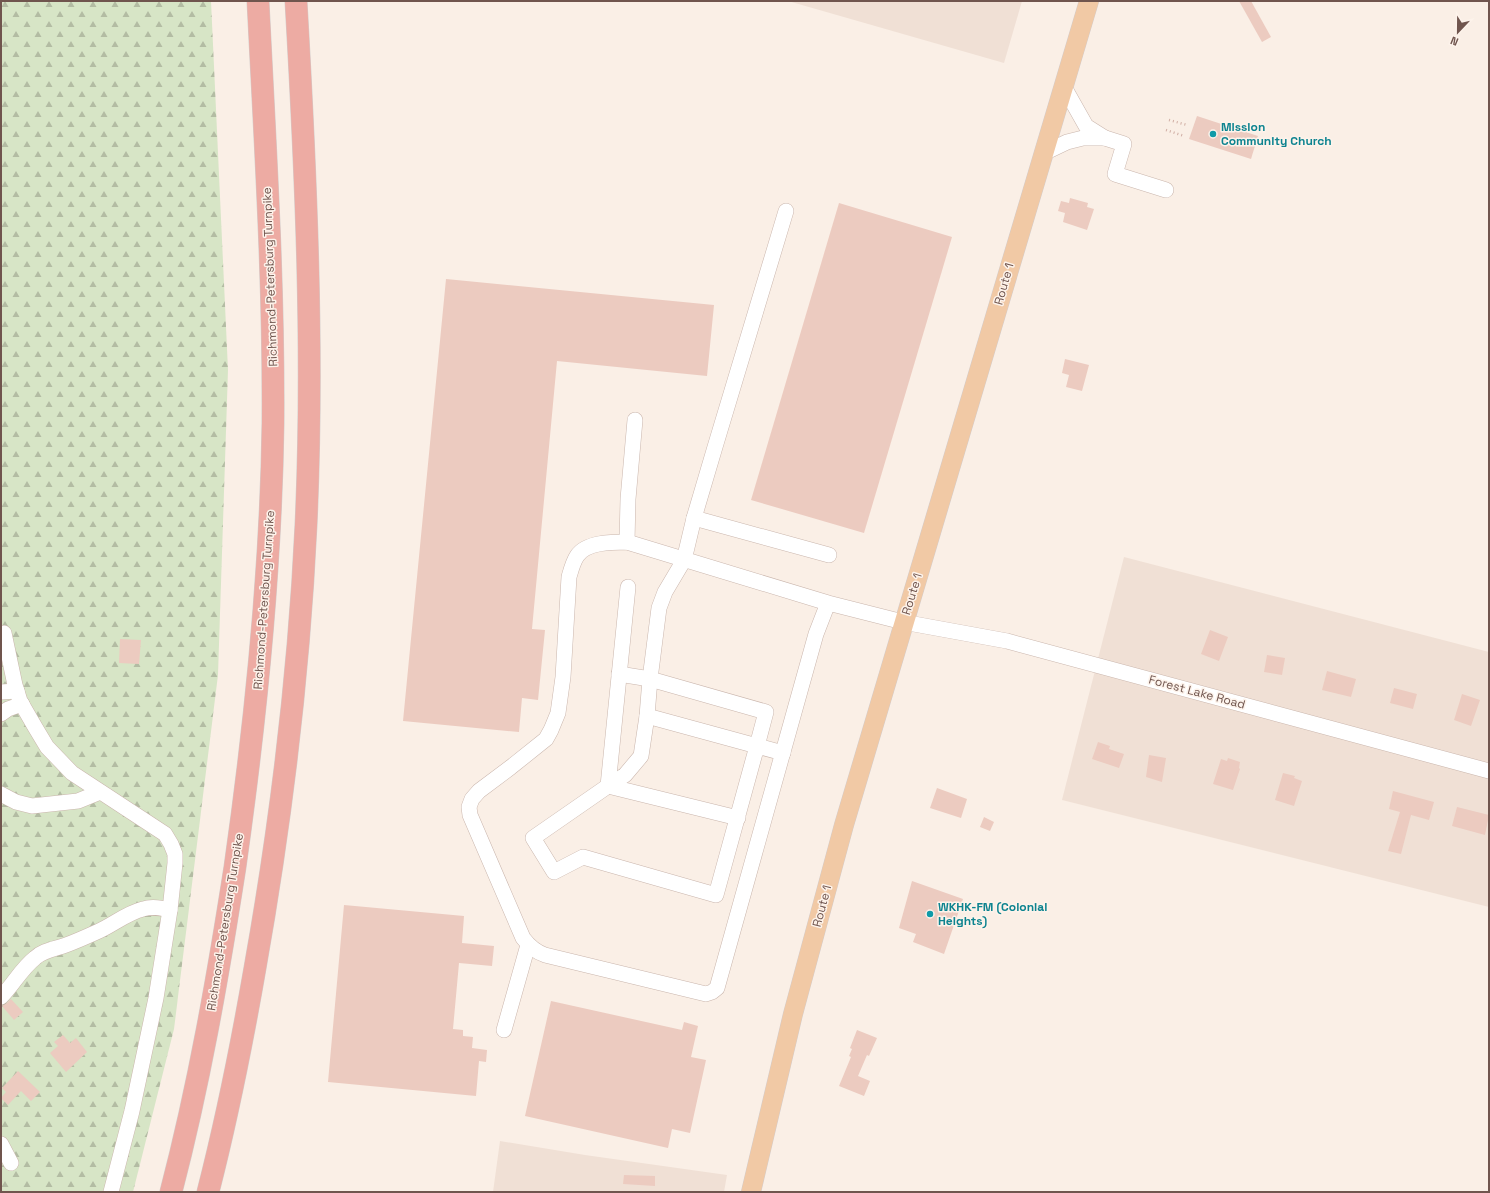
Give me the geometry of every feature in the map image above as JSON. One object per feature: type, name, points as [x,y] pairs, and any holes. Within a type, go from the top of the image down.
[{"type":"highway","name":"Richmond-Petersburg Turnpike","points":[[171,1192],[199,1072],[224,940],[250,762],[260,662],[269,538],[272,416],[271,267],[258,1]]},
{"type":"highway","points":[[208,1192],[240,1052],[269,888],[287,754],[299,640],[306,523],[308,393],[307,247],[296,1]]},
{"type":"main road","name":"Route 1","points":[[752,1192],[797,1000],[846,820],[903,622],[1089,1]]},
{"type":"street","points":[[1064,87],[1086,126],[1105,138],[1124,144],[1114,174],[1166,190]]},
{"type":"street","points":[[1044,153],[1068,142],[1083,138],[1105,138]]},
{"type":"street","points":[[619,674],[650,679],[766,712],[716,895],[583,857],[554,872],[533,838],[625,775],[641,756],[647,716],[650,679],[659,608],[665,592],[684,560],[694,518],[786,211]]},
{"type":"street","points":[[627,542],[628,499],[635,420]]},
{"type":"street","points":[[694,518],[829,555]]},
{"type":"street","name":"Forest Lake Road","points":[[528,945],[523,938],[470,815],[470,807],[472,799],[479,791],[546,739],[551,730],[558,713],[563,677],[569,577],[572,566],[578,555],[597,544],[627,542],[828,603],[903,622],[1007,641],[1489,771]]},
{"type":"street","points":[[608,786],[628,587]]},
{"type":"street","points":[[504,1030],[528,945],[539,953],[545,955],[706,994],[717,988],[816,634],[828,603]]},
{"type":"street","points":[[4,633],[20,698],[35,728],[47,746],[62,764],[72,773],[164,834],[171,844],[175,854],[176,864],[170,910],[156,998],[132,1111],[110,1192]]},
{"type":"street","points":[[1,692],[20,698]]},
{"type":"street","points":[[1,714],[20,698]]},
{"type":"street","points":[[647,716],[783,753]]},
{"type":"street","points":[[608,786],[738,818]]},
{"type":"street","points":[[1,794],[16,802],[32,806],[78,801],[100,792]]},
{"type":"street","points":[[1,997],[11,987],[24,967],[36,956],[99,931],[130,913],[145,908],[170,910]]},
{"type":"street","points":[[1,1144],[11,1163],[1,1163]]},
{"type":"path","points":[[1169,120],[1187,125]]},
{"type":"path","points":[[1166,130],[1184,136]]},
{"type":"shaded area","points":[[788,1],[1022,1],[1004,63]]},
{"type":"shaded area","points":[[1124,557],[1489,652],[1489,907],[1062,800]]},
{"type":"shaded area","points":[[500,1141],[585,1155],[727,1175],[724,1192],[493,1192]]},
{"type":"green space","points":[[1,1],[211,1],[228,370],[218,675],[174,1029],[133,1192],[1,1192]]},
{"type":"building","points":[[1239,1],[1251,1],[1271,37],[1262,42]]},
{"type":"building","name":"Mission Community Church","points":[[1197,116],[1258,136],[1251,159],[1189,139]]},
{"type":"building","points":[[1070,198],[1088,203],[1087,207],[1094,209],[1087,230],[1063,222],[1065,213],[1058,211],[1061,201],[1069,203]]},
{"type":"building","points":[[839,203],[952,237],[864,533],[751,500]]},
{"type":"building","points":[[446,279],[714,305],[707,376],[557,361],[532,629],[545,630],[538,700],[522,698],[519,732],[403,721]]},
{"type":"building","points":[[1065,359],[1089,365],[1082,391],[1066,387],[1069,375],[1062,373]]},
{"type":"building","points":[[1210,630],[1228,637],[1219,661],[1201,654]]},
{"type":"building","points":[[120,639],[141,640],[139,664],[119,663]]},
{"type":"building","points":[[1267,655],[1285,658],[1282,675],[1264,672]]},
{"type":"building","points":[[1327,671],[1356,679],[1351,697],[1322,690]]},
{"type":"building","points":[[1394,688],[1417,694],[1413,709],[1390,703]]},
{"type":"building","points":[[1462,694],[1480,700],[1471,726],[1454,720]]},
{"type":"building","points":[[1098,742],[1110,746],[1109,749],[1124,754],[1119,768],[1092,759]]},
{"type":"building","points":[[1149,755],[1166,758],[1162,782],[1146,777]]},
{"type":"building","points":[[1228,758],[1240,762],[1240,769],[1233,790],[1213,784],[1221,759],[1227,761]]},
{"type":"building","points":[[1283,773],[1295,776],[1294,778],[1302,781],[1294,806],[1275,800]]},
{"type":"building","points":[[937,788],[967,799],[961,818],[930,808]]},
{"type":"building","points":[[1393,791],[1434,802],[1429,820],[1411,815],[1401,854],[1388,851],[1400,812],[1389,809]]},
{"type":"building","points":[[1457,807],[1489,815],[1485,835],[1452,826]]},
{"type":"building","points":[[984,817],[994,822],[990,831],[980,827]]},
{"type":"building","name":"WKHK-FM (Colonial Heights)","points":[[912,881],[963,899],[944,954],[913,942],[916,934],[899,928]]},
{"type":"building","points":[[344,905],[464,916],[462,943],[494,946],[492,966],[459,963],[453,1029],[463,1030],[463,1036],[473,1037],[472,1048],[487,1050],[486,1062],[479,1061],[476,1096],[328,1082]]},
{"type":"building","points":[[11,999],[23,1012],[14,1020],[2,1006]]},
{"type":"building","points":[[551,1001],[682,1030],[684,1022],[698,1026],[691,1057],[706,1060],[690,1133],[672,1129],[668,1148],[525,1116]]},
{"type":"building","points":[[857,1030],[877,1038],[869,1056],[867,1055],[858,1076],[870,1081],[864,1096],[839,1086],[851,1057],[849,1056],[852,1049],[850,1048]]},
{"type":"building","points":[[63,1035],[70,1043],[76,1038],[87,1052],[66,1072],[50,1053],[58,1046],[54,1042]]},
{"type":"building","points":[[18,1071],[40,1092],[31,1101],[21,1091],[8,1105],[1,1098],[6,1092],[2,1088]]},
{"type":"building","points":[[624,1175],[655,1176],[655,1186],[623,1184]]},
{"type":"place","name":"Mission Community Church","points":[[1213,134]]},
{"type":"place","name":"WKHK-FM (Colonial Heights)","points":[[930,914]]}]
